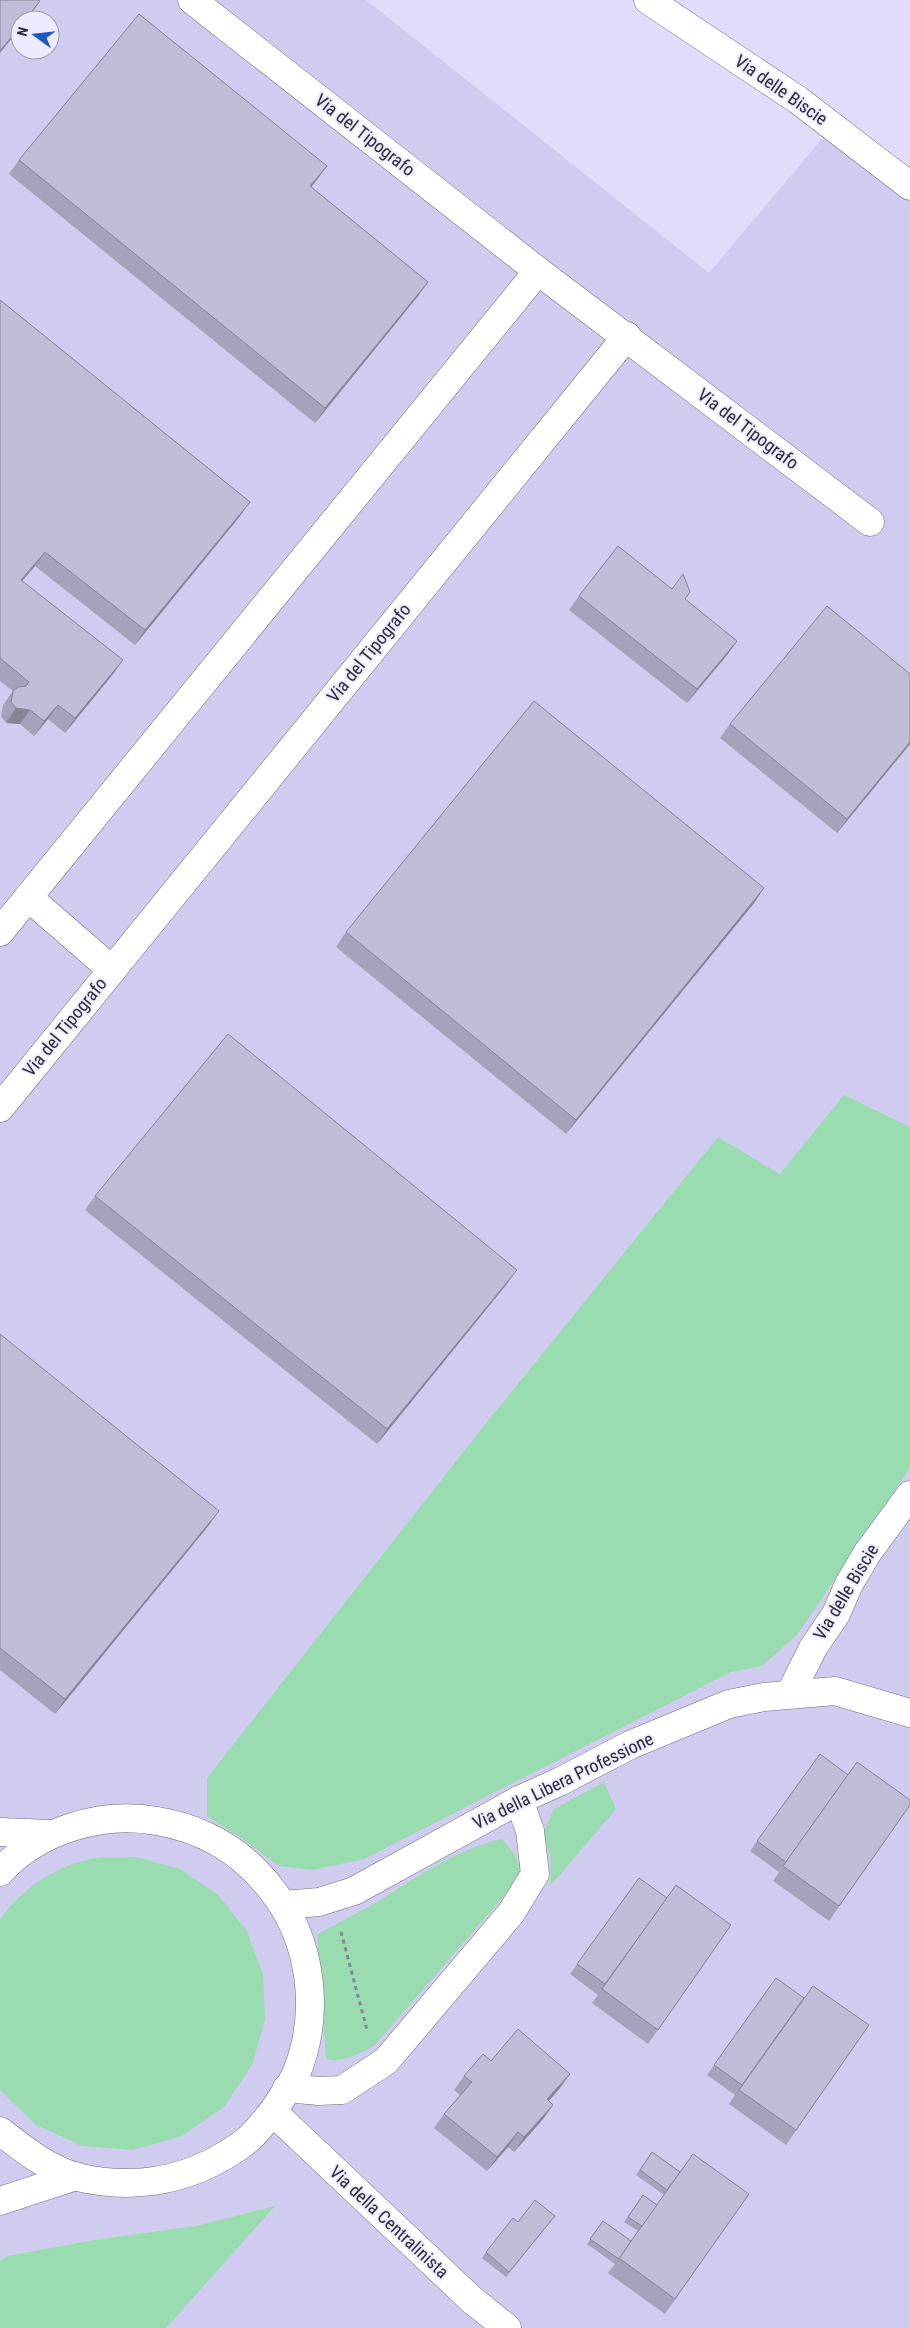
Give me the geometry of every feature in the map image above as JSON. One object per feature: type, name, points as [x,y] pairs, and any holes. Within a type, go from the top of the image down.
[{"type":"street","name":"Via del Tipografo","points":[[192,0],[538,271],[870,522]]},
{"type":"street","name":"Via delle Biscie","points":[[648,0],[798,100],[910,186]]},
{"type":"street","points":[[0,932],[538,271]]},
{"type":"street","name":"Via del Tipografo","points":[[0,1108],[626,336]]},
{"type":"street","name":"Via del Tipografo","points":[[28,897],[112,970]]},
{"type":"street","name":"Via delle Biscie","points":[[790,1694],[813,1648],[836,1614],[849,1584],[868,1552],[910,1496]]},
{"type":"street","name":"Via della Libera Professione","points":[[284,1905],[319,1902],[354,1891],[519,1800],[561,1781],[630,1745],[729,1704],[790,1694],[835,1691],[910,1713]]},
{"type":"street","points":[[287,2088],[319,2091],[342,2090],[386,2061],[511,1913],[535,1874],[530,1831],[519,1800]]},
{"type":"street","points":[[0,1872],[11,1860],[52,1834],[94,1820],[138,1817],[181,1825],[222,1843],[257,1870],[284,1905],[302,1945],[310,1988],[308,2032],[296,2074],[273,2112],[242,2144],[205,2167],[163,2181],[119,2184],[76,2176],[34,2158],[0,2131]]},
{"type":"street","points":[[0,1832],[52,1834]]},
{"type":"street","name":"Via della Centralinista","points":[[273,2112],[471,2299],[507,2328]]},
{"type":"street","points":[[0,2201],[76,2176]]},
{"type":"path","points":[[340,1931],[368,2035]]},
{"type":"shaded area","points":[[0,0],[366,0],[709,273],[837,121],[910,177],[910,2328],[0,2328]]},
{"type":"green space","points":[[844,1095],[910,1127],[910,1468],[797,1635],[762,1666],[731,1672],[364,1859],[313,1870],[279,1866],[207,1816],[207,1778],[483,1427],[718,1137],[780,1174]]},
{"type":"green space","points":[[604,1782],[616,1809],[550,1886],[551,1859],[543,1833],[554,1809]]},
{"type":"green space","points":[[502,1839],[516,1856],[522,1875],[375,2045],[345,2059],[326,2059],[317,1934],[372,1905],[435,1866],[468,1850]]},
{"type":"green space","points":[[136,1857],[180,1869],[218,1895],[247,1931],[263,1974],[265,2020],[252,2065],[224,2107],[182,2136],[133,2150],[82,2146],[36,2125],[0,2090],[0,1920],[17,1899],[51,1874],[95,1858]]},
{"type":"green space","points":[[275,2206],[166,2328],[0,2328],[0,2261],[7,2256],[101,2239],[196,2226]]},
{"type":"building","points":[[0,0],[40,1],[33,10],[10,10],[10,38],[0,51]]},
{"type":"building","points":[[139,14],[327,166],[310,186],[428,282],[325,408],[19,160]]},
{"type":"building","points":[[0,300],[250,502],[145,630],[45,552],[21,580],[123,660],[75,718],[58,705],[44,721],[30,710],[16,708],[11,702],[13,691],[18,687],[26,686],[29,682],[0,658]]},
{"type":"building","points":[[618,546],[672,589],[683,574],[690,592],[685,599],[737,641],[697,689],[579,596]]},
{"type":"building","points":[[827,606],[910,674],[910,742],[847,819],[730,724]]},
{"type":"building","points":[[534,701],[764,888],[576,1120],[346,932]]},
{"type":"building","points":[[228,1034],[517,1270],[387,1429],[95,1196]]},
{"type":"building","points":[[0,1334],[219,1511],[65,1699],[0,1648]]},
{"type":"building","points":[[820,1754],[848,1775],[786,1862],[757,1841]]},
{"type":"building","points":[[857,1762],[910,1800],[910,1805],[839,1906],[783,1866]]},
{"type":"building","points":[[639,1878],[667,1898],[605,1984],[577,1964]]},
{"type":"building","points":[[676,1885],[731,1925],[658,2030],[602,1989]]},
{"type":"building","points":[[776,1978],[804,1998],[742,2085],[714,2065]]},
{"type":"building","points":[[813,1986],[869,2025],[796,2130],[739,2090]]},
{"type":"building","points":[[518,2029],[570,2074],[547,2099],[553,2105],[524,2137],[518,2132],[497,2157],[444,2114],[472,2082],[464,2076],[483,2054],[491,2061]]},
{"type":"building","points":[[652,2152],[680,2172],[667,2190],[640,2170]]},
{"type":"building","points":[[693,2154],[749,2194],[675,2299],[619,2258]]},
{"type":"building","points":[[643,2195],[657,2205],[642,2226],[628,2217]]},
{"type":"building","points":[[535,2200],[555,2216],[509,2272],[486,2252],[513,2218],[518,2222]]},
{"type":"building","points":[[603,2221],[631,2241],[619,2259],[590,2239]]}]
